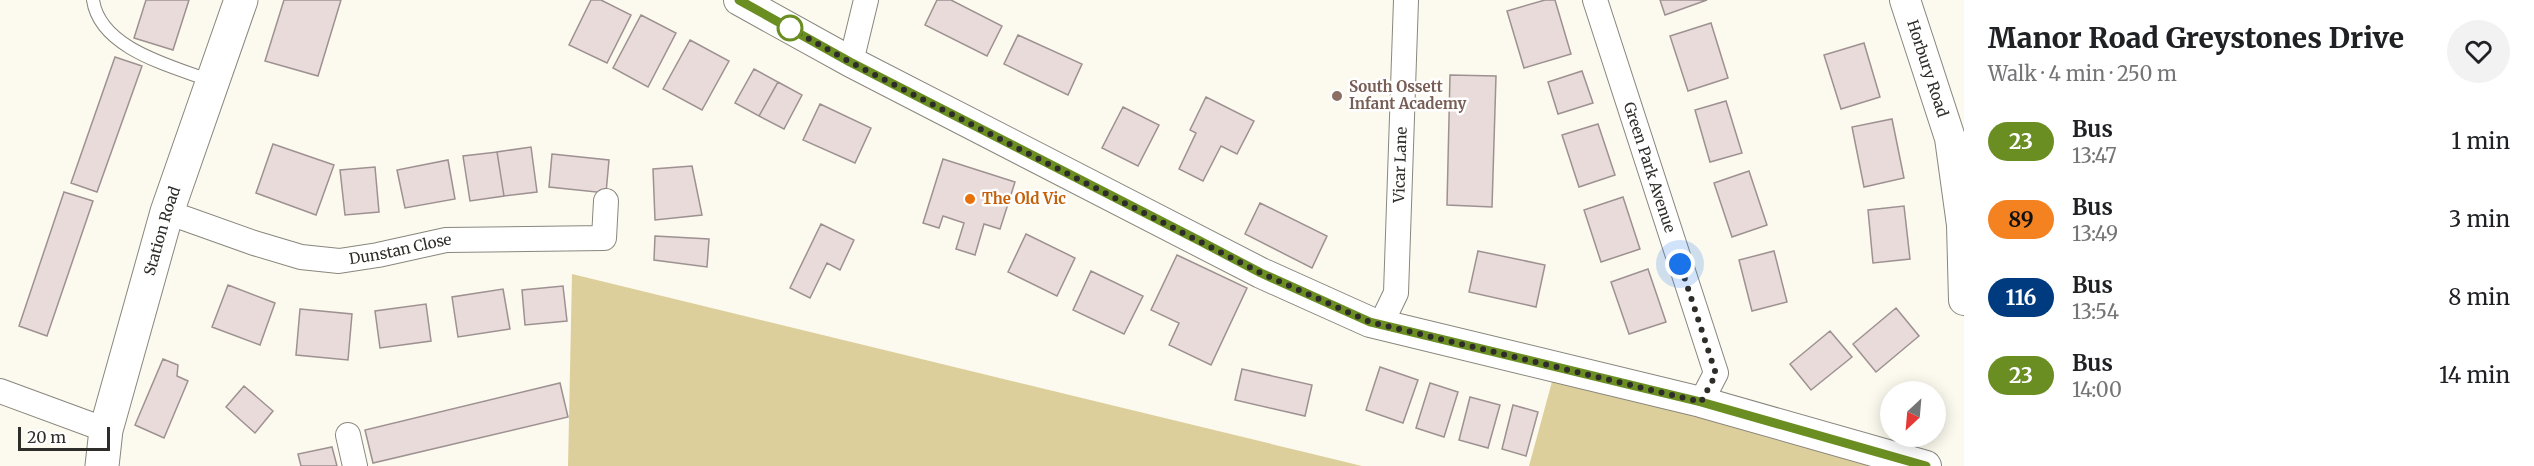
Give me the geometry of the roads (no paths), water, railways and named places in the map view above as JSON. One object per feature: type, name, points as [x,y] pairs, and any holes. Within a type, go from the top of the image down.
[{"type":"main road","name":"Station Road","points":[[102,466],[106,430],[167,212],[241,0]]},
{"type":"street","points":[[739,0],[850,62],[1261,273],[1380,326],[1701,402],[1926,466]]},
{"type":"street","points":[[850,62],[866,0]]},
{"type":"street","name":"Vicar Lane","points":[[1380,326],[1396,293],[1406,0]]},
{"type":"street","name":"Green Park Avenue","points":[[1595,0],[1716,374],[1701,402]]},
{"type":"street","name":"Horbury Road","points":[[1905,0],[1957,133],[1964,300]]},
{"type":"street","name":"Dunstan Close","points":[[167,212],[292,254],[339,261],[446,240],[604,238],[606,201]]},
{"type":"street","points":[[0,391],[106,430]]},
{"type":"street","points":[[348,435],[355,466]]},
{"type":"lane","points":[[93,0],[94,12],[114,38],[150,59],[213,82]]},
{"type":"place","name":"South Ossett Infant Academy","points":[[1337,96]]},
{"type":"place","name":"The Old Vic","points":[[970,199]]}]
